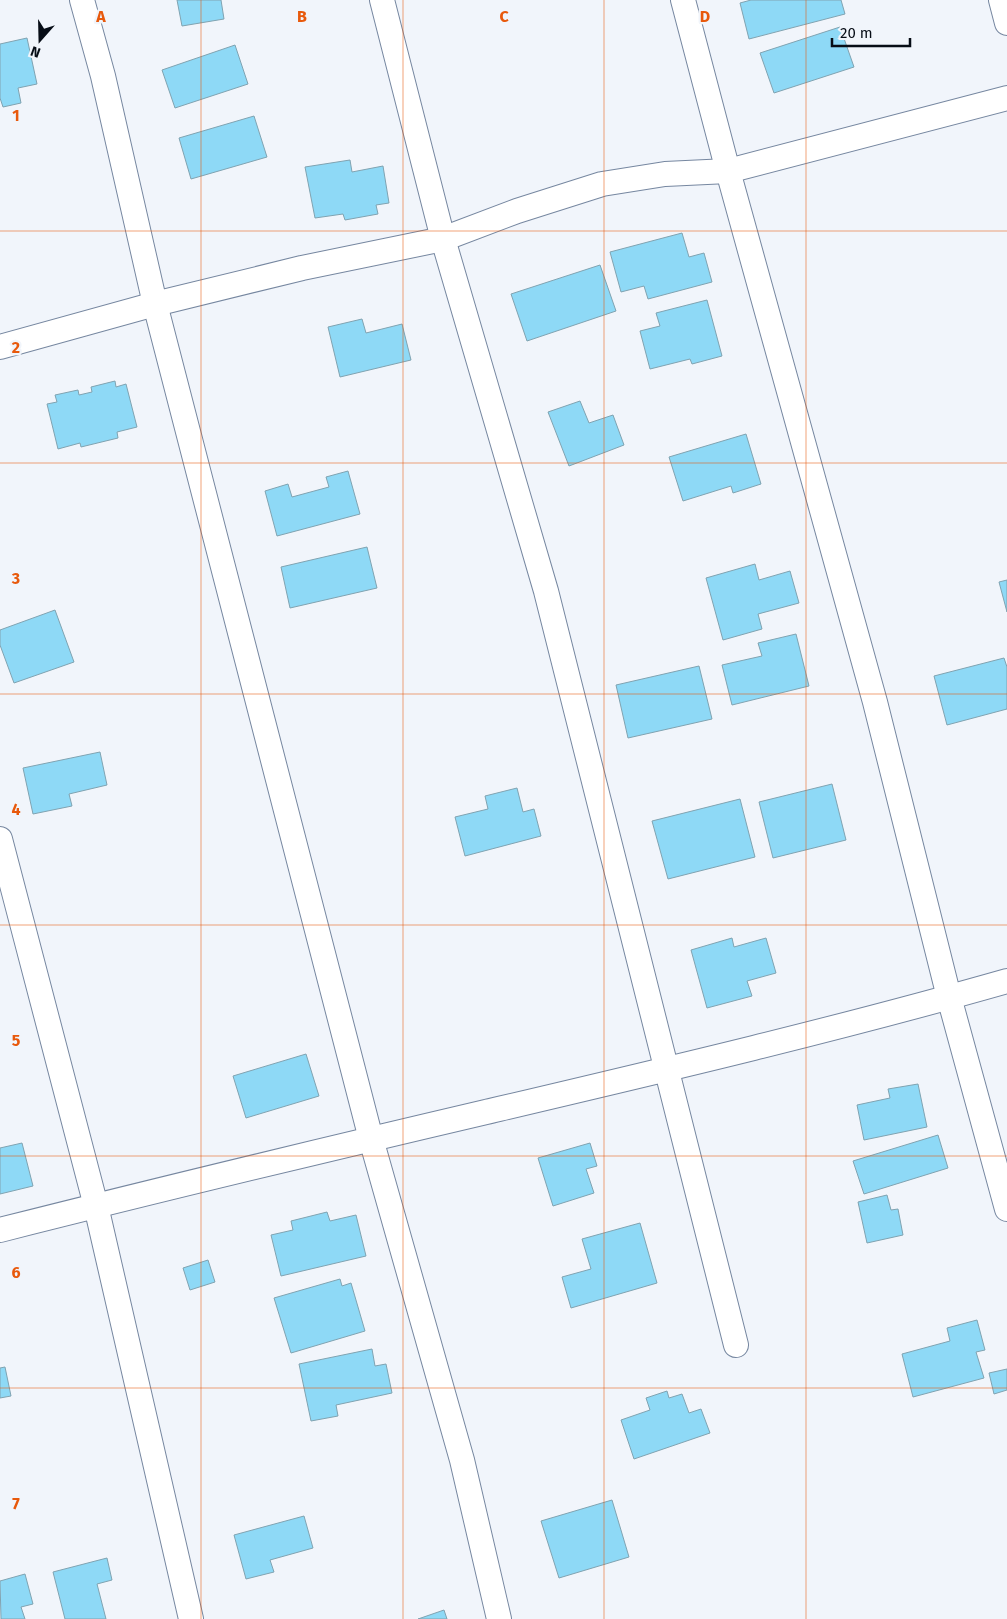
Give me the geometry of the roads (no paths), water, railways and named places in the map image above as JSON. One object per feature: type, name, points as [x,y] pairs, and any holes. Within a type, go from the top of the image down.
[{"type":"street","points":[[82,0],[104,76],[155,304],[371,1139],[462,1460],[499,1619]]},
{"type":"street","points":[[382,0],[444,239],[546,591],[736,1345]]},
{"type":"street","points":[[683,0],[728,171],[875,702],[949,997],[1007,1210]]},
{"type":"street","points":[[1001,0],[1007,23]]},
{"type":"street","points":[[0,347],[155,304],[302,268],[444,239],[517,211],[602,184],[666,174],[728,171],[1007,98]]},
{"type":"street","points":[[0,839],[96,1206],[191,1619]]},
{"type":"street","points":[[0,1230],[666,1069],[1007,981]]}]
